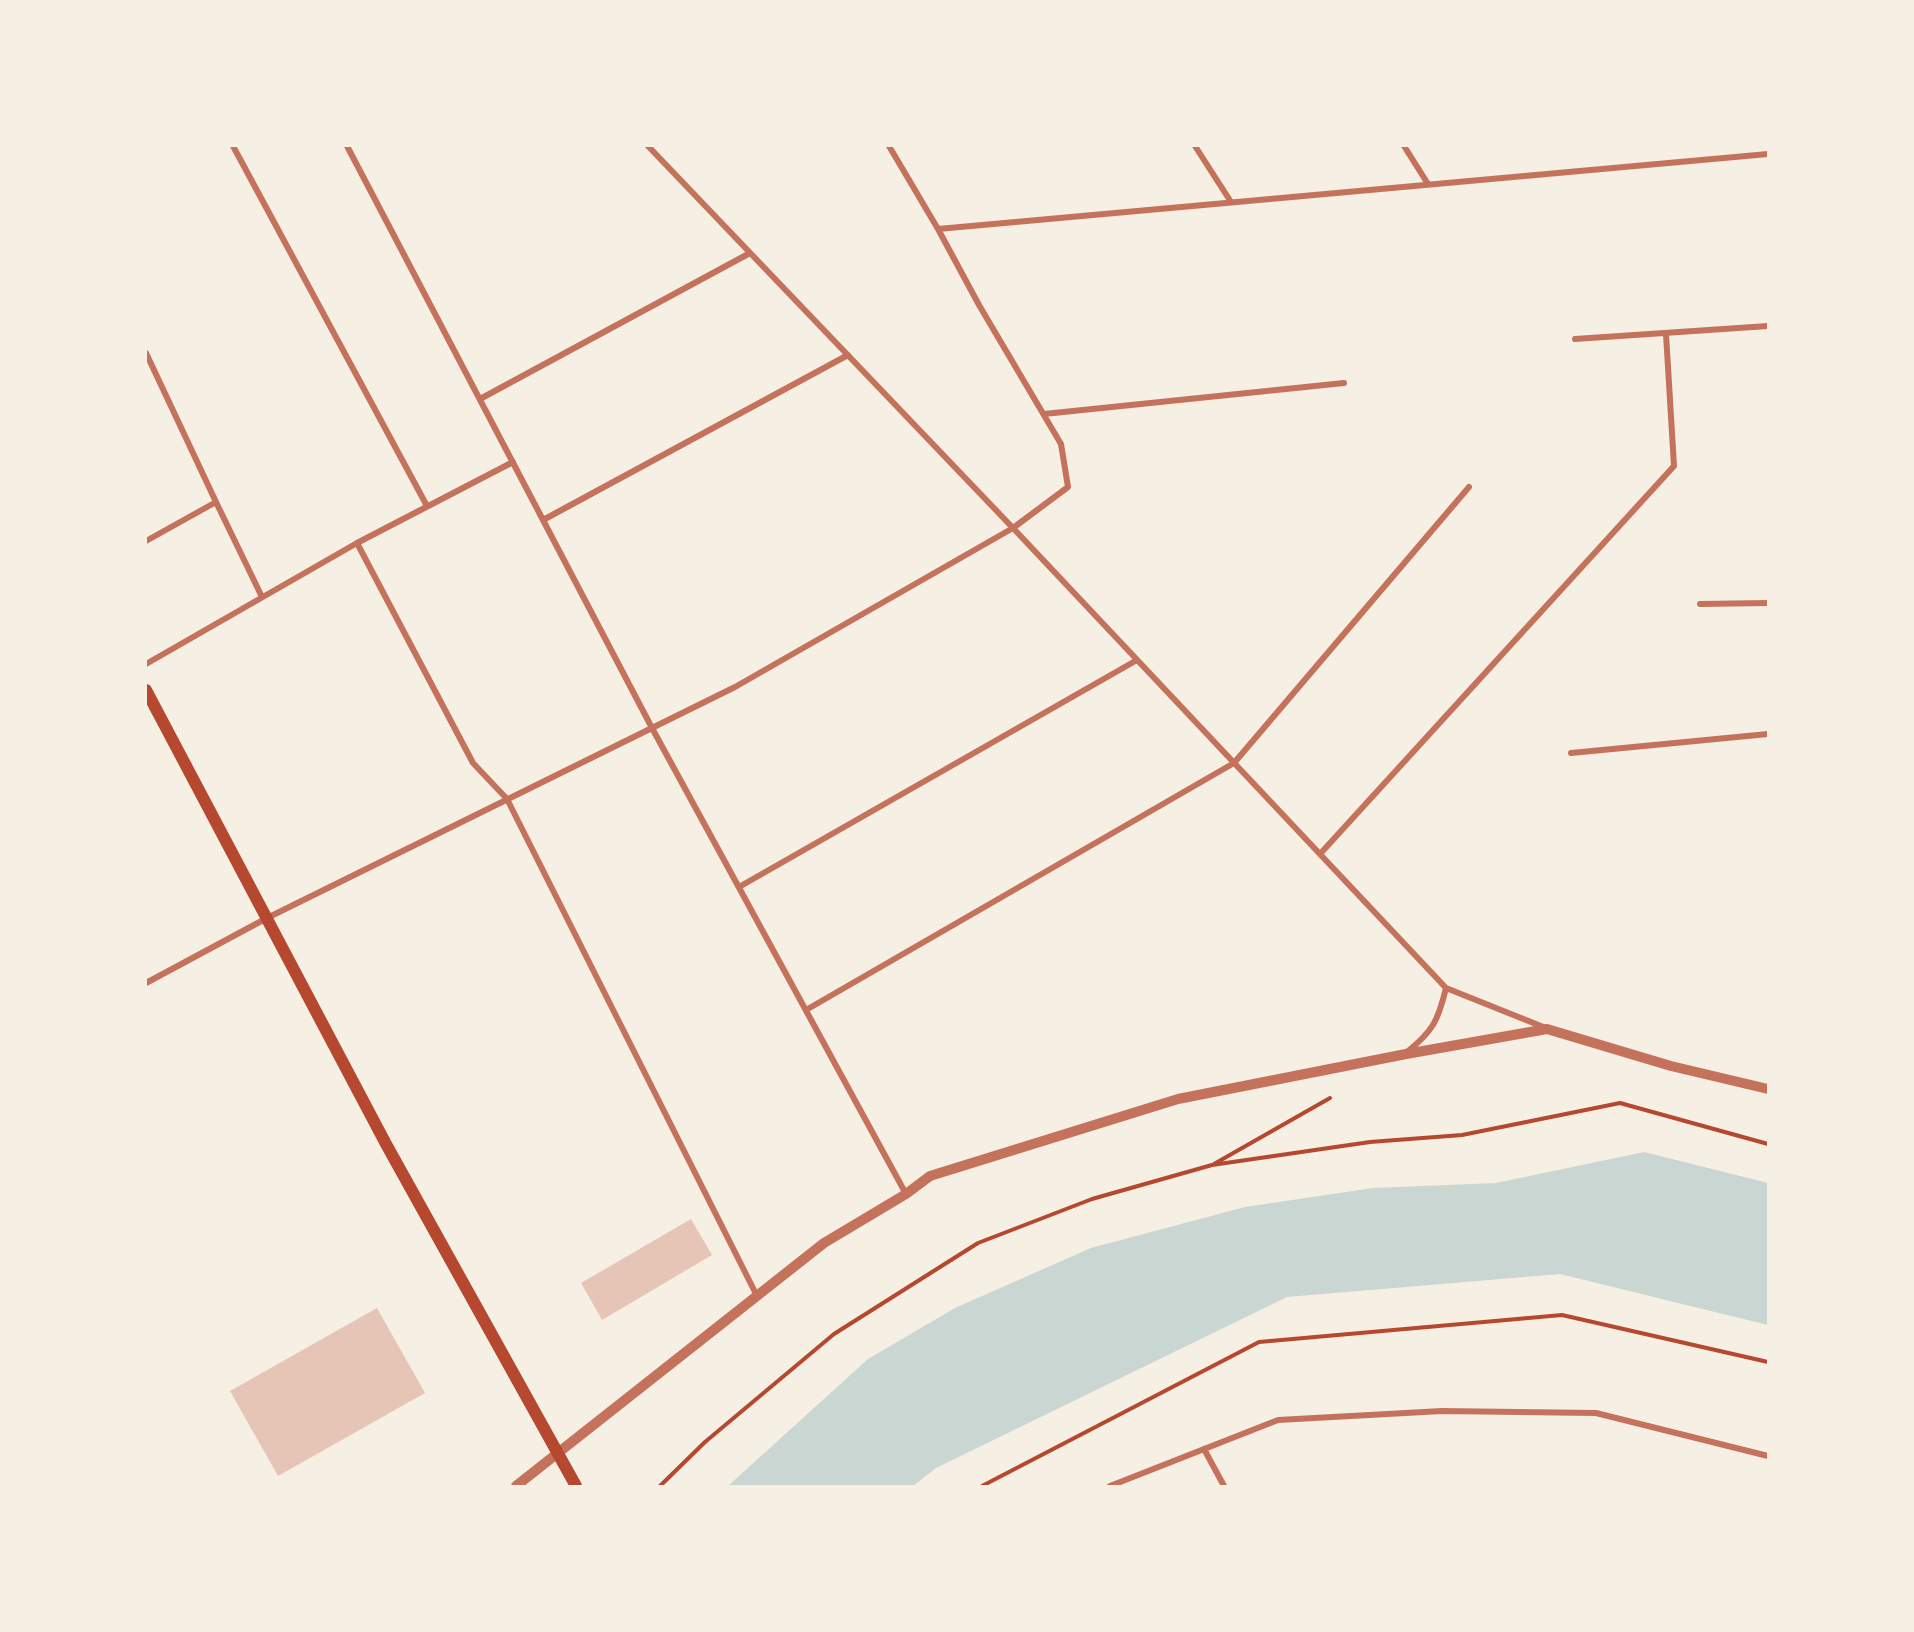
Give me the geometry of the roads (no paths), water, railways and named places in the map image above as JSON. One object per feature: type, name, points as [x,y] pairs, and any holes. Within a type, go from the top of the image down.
[{"type":"main road","points":[[146,690],[386,1144],[576,1486]]},
{"type":"street","points":[[233,146],[427,506]]},
{"type":"street","points":[[347,146],[652,728],[906,1194]]},
{"type":"street","points":[[648,146],[1013,528],[1446,988],[1547,1029],[1671,1066],[1768,1089]]},
{"type":"street","points":[[146,983],[267,918],[735,687],[1013,528],[1068,487],[1061,444],[889,146]]},
{"type":"street","points":[[1195,146],[1231,202]]},
{"type":"street","points":[[1404,146],[1428,184]]},
{"type":"street","points":[[938,229],[1768,154]]},
{"type":"street","points":[[480,399],[750,253]]},
{"type":"street","points":[[1575,339],[1768,326]]},
{"type":"street","points":[[1320,854],[1674,466],[1666,334]]},
{"type":"street","points":[[146,352],[261,597]]},
{"type":"street","points":[[543,520],[848,355]]},
{"type":"street","points":[[1044,414],[1344,383]]},
{"type":"street","points":[[146,664],[357,543],[513,462]]},
{"type":"street","points":[[806,1010],[1234,763],[1469,487]]},
{"type":"street","points":[[146,542],[216,502]]},
{"type":"street","points":[[357,543],[473,764],[507,800],[757,1296]]},
{"type":"street","points":[[1700,604],[1768,603]]},
{"type":"street","points":[[739,886],[1137,660]]},
{"type":"street","points":[[1572,753],[1768,734]]},
{"type":"street","points":[[1406,1054],[1428,1035],[1440,1012],[1446,988]]},
{"type":"street","points":[[516,1486],[825,1244],[906,1194],[930,1176],[1178,1099],[1547,1029]]},
{"type":"street","points":[[1110,1486],[1278,1420],[1442,1411],[1596,1413],[1768,1456]]},
{"type":"street","points":[[1204,1449],[1224,1486]]}]
